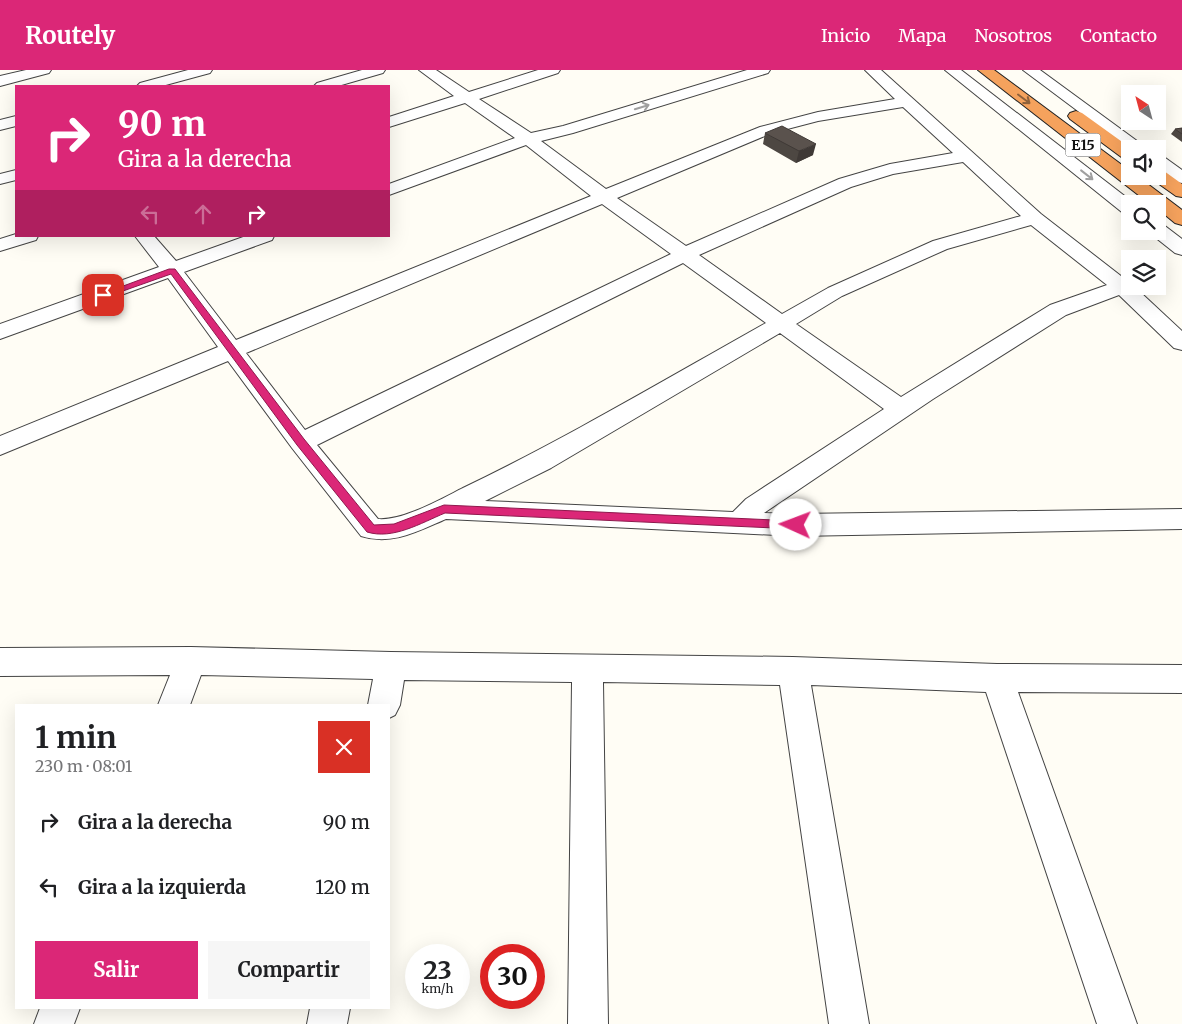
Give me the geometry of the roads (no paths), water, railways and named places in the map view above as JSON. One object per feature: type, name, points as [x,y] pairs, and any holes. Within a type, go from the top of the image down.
[{"type":"highway","name":"E15","points":[[985,70],[1182,219]]},
{"type":"highway","name":"E15","points":[[1012,70],[1121,149]]},
{"type":"highway","points":[[1166,181],[1182,192]]},
{"type":"street","points":[[0,81],[25,81],[44,70]]},
{"type":"street","points":[[149,85],[205,70]]},
{"type":"street","points":[[326,85],[378,70]]},
{"type":"street","points":[[426,70],[528,139],[604,197],[901,410]]},
{"type":"street","points":[[390,122],[553,70]]},
{"type":"street","points":[[528,139],[554,124],[716,70]]},
{"type":"street","points":[[390,190],[528,139],[567,130],[763,70]]},
{"type":"street","points":[[872,70],[1034,218],[1121,287]]},
{"type":"street","points":[[952,70],[1121,201]]},
{"type":"street","points":[[1030,70],[1127,140]]},
{"type":"street","points":[[0,446],[725,146],[800,119],[906,102]]},
{"type":"street","points":[[0,125],[15,121]]},
{"type":"street","points":[[301,442],[685,254],[845,183],[890,169],[967,156]]},
{"type":"street","points":[[1166,167],[1182,178]]},
{"type":"street","points":[[0,179],[15,175]]},
{"type":"street","points":[[145,237],[172,270],[301,442],[371,529],[383,530],[395,529],[444,509],[542,461],[835,292],[940,245],[1034,218]]},
{"type":"street","points":[[1166,236],[1182,249]]},
{"type":"street","points":[[0,245],[26,237]]},
{"type":"street","points":[[0,332],[262,237]]},
{"type":"street","points":[[739,523],[755,506],[1058,310],[1121,287]]},
{"type":"street","points":[[1130,295],[1182,343]]},
{"type":"street","points":[[444,509],[796,525],[1182,519]]},
{"type":"street","points":[[0,662],[191,661],[588,669],[793,670],[997,678],[1182,679]]},
{"type":"street","points":[[174,704],[191,661]]},
{"type":"street","points":[[384,704],[391,666]]},
{"type":"street","points":[[588,669],[588,1024]]},
{"type":"street","points":[[793,670],[849,1024]]},
{"type":"street","points":[[997,678],[1118,1024]]},
{"type":"street","points":[[54,1024],[60,1009]]},
{"type":"street","points":[[327,1024],[330,1009]]}]
